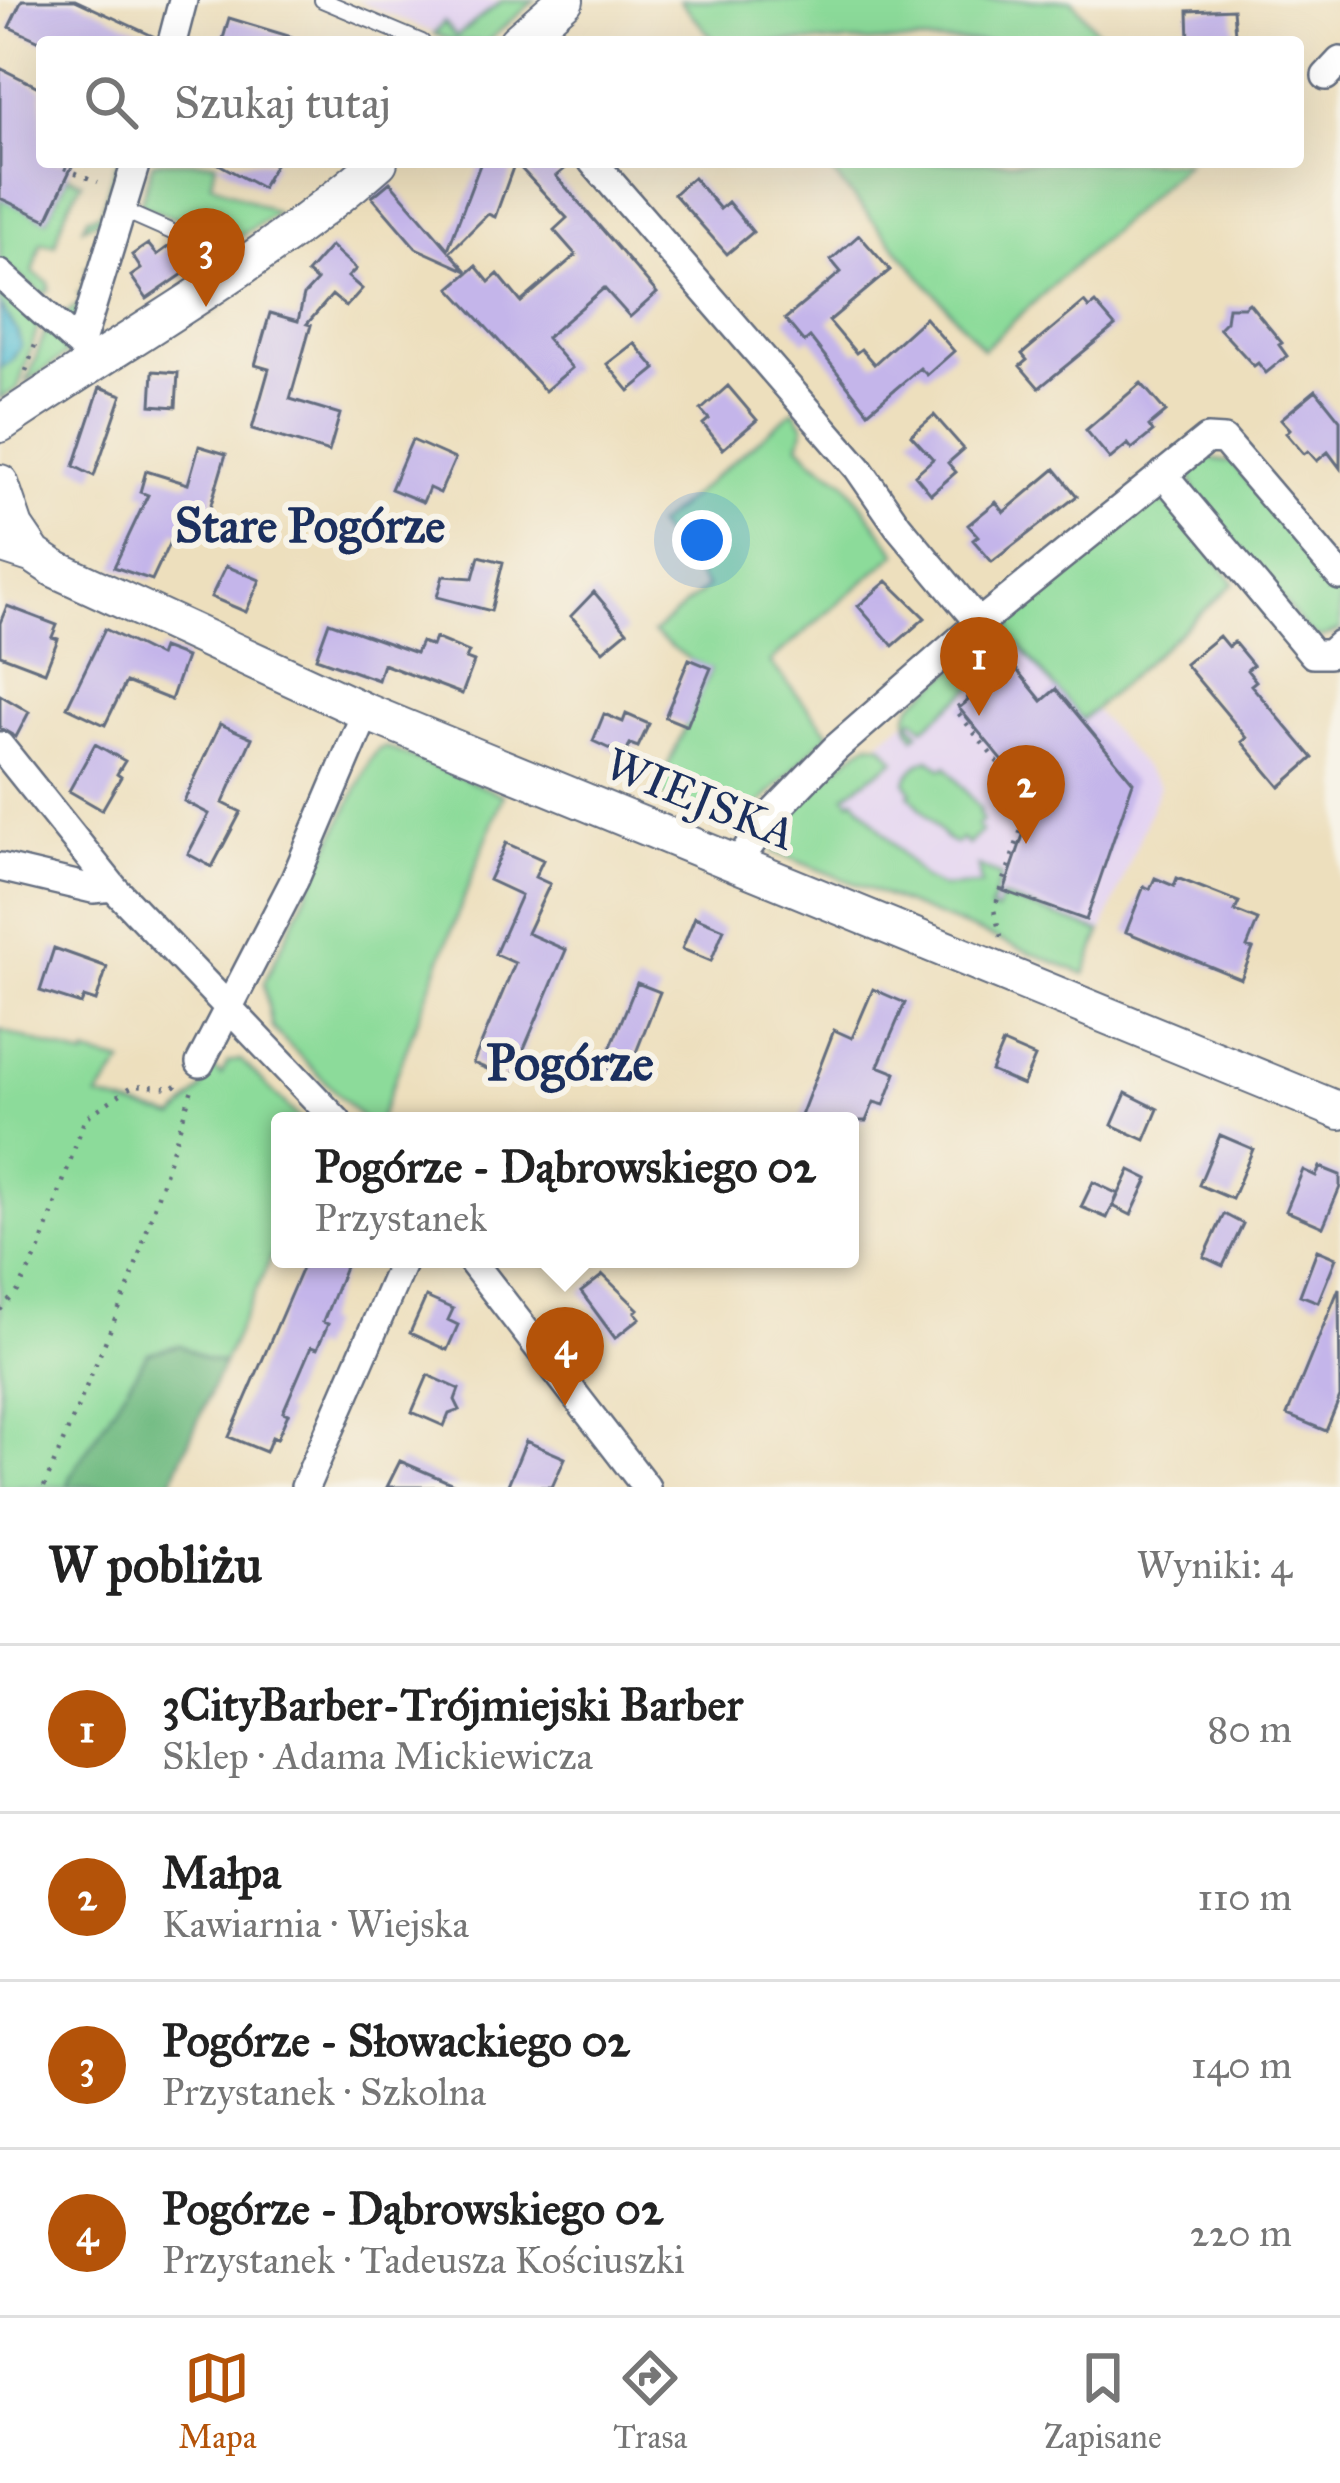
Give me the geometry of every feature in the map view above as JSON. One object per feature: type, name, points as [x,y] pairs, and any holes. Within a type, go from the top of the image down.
[{"type":"street","points":[[174,36],[183,0]]},
{"type":"street","points":[[524,36],[565,0]]},
{"type":"street","points":[[88,352],[134,168]]},
{"type":"street","points":[[0,424],[88,352],[245,263],[372,168]]},
{"type":"street","points":[[598,168],[858,468],[898,526],[979,623]]},
{"type":"street","points":[[0,274],[88,352]]},
{"type":"street","points":[[736,864],[774,812],[836,748],[979,623],[1207,439],[1224,440],[1340,576]]},
{"type":"street","points":[[1163,474],[1313,654],[1329,654],[1340,644]]},
{"type":"street","points":[[0,483],[15,527],[11,551]]},
{"type":"street","name":"WIEJSKA","points":[[11,551],[366,712],[1340,1111]]},
{"type":"street","points":[[200,1063],[295,879],[366,712]]},
{"type":"street","points":[[0,746],[113,887],[329,1112]]},
{"type":"street","points":[[0,867],[93,889],[113,887]]},
{"type":"street","points":[[305,1487],[400,1268]]},
{"type":"street","points":[[477,1268],[637,1482]]},
{"type":"lane","points":[[322,0],[408,36]]},
{"type":"lane","points":[[122,210],[245,263]]},
{"type":"path","points":[[64,168],[98,182]]},
{"type":"path","points":[[25,373],[46,314]]},
{"type":"path","points":[[1007,949],[993,919],[994,910],[1030,803],[955,709],[1016,658]]},
{"type":"path","points":[[0,1310],[18,1291],[40,1249],[85,1118],[134,1085],[173,1088],[200,1063]]},
{"type":"path","points":[[44,1487],[130,1283],[200,1063]]},
{"type":"shaded area","points":[[356,0],[531,0],[488,36],[441,36]]},
{"type":"shaded area","points":[[1021,625],[1160,786],[1088,968],[782,823]]},
{"type":"green space","points":[[503,0],[535,0],[494,36],[457,36]]},
{"type":"green space","points":[[679,0],[1072,0],[1101,36],[711,36]]},
{"type":"green space","points":[[444,22],[455,36],[434,34]]},
{"type":"green space","points":[[114,168],[123,168],[78,324],[69,321],[66,313],[83,301],[78,293],[86,288],[86,268],[94,264],[90,255],[97,250],[93,243],[100,239],[97,230],[104,225],[101,219],[83,227],[88,217],[99,214]]},
{"type":"green space","points":[[151,168],[215,168],[211,183],[277,213],[229,238],[140,205]]},
{"type":"green space","points":[[828,168],[1180,168],[983,349]]},
{"type":"green space","points":[[68,176],[82,182],[66,210],[55,245],[41,243],[33,273],[49,283],[44,294],[0,263],[0,198],[47,220]]},
{"type":"green space","points":[[0,288],[40,321],[18,388],[0,399],[0,368],[11,361],[17,331],[0,305]]},
{"type":"green space","points":[[46,329],[67,345],[66,355],[27,382]]},
{"type":"green space","points":[[794,410],[804,426],[799,445],[845,481],[897,553],[770,662],[829,733],[747,817],[730,827],[656,792],[711,669],[653,633],[707,587],[656,526]]},
{"type":"green space","points":[[1209,458],[1233,463],[1340,595],[1340,630],[1321,638],[1308,632],[1196,495],[1189,473]]},
{"type":"green space","points":[[1167,503],[1176,506],[1234,583],[1082,720],[1010,634],[1012,620],[1142,512]]},
{"type":"green space","points":[[978,651],[995,652],[1003,662],[924,728],[914,718],[910,722],[919,733],[914,737],[907,719],[915,701]]},
{"type":"green space","points":[[870,743],[882,745],[895,760],[845,795],[850,801],[854,798],[923,878],[941,887],[981,885],[978,866],[1001,876],[990,910],[997,911],[1002,897],[1101,932],[1085,974],[774,852],[776,832],[791,811]]},
{"type":"green space","points":[[386,747],[503,795],[382,1112],[356,1112],[272,1028],[264,983],[379,749]]},
{"type":"green space","points":[[929,759],[942,769],[946,766],[981,810],[983,821],[977,826],[982,831],[968,845],[962,839],[956,844],[946,839],[909,794],[909,774]]},
{"type":"green space","points":[[0,1030],[85,1058],[87,1054],[123,1063],[98,1097],[175,1118],[201,1090],[211,1066],[221,1075],[228,1062],[241,1060],[293,1112],[271,1112],[271,1258],[223,1363],[180,1345],[70,1476],[68,1487],[0,1487]]},
{"type":"green space","points":[[180,1345],[223,1363],[169,1487],[68,1487],[148,1353]]},
{"type":"water","points":[[0,305],[21,346],[0,368]]},
{"type":"building","points":[[22,0],[75,0],[153,36],[36,39],[9,27]]},
{"type":"building","points":[[1233,9],[1235,35],[1189,36],[1188,11]]},
{"type":"building","points":[[229,18],[289,36],[224,36]]},
{"type":"building","points":[[0,68],[36,86],[36,168],[71,168],[47,220],[0,198]]},
{"type":"building","points":[[226,168],[273,168],[262,188]]},
{"type":"building","points":[[479,168],[513,168],[495,217],[488,214],[450,252],[467,271],[416,248],[372,197],[390,182],[448,249]]},
{"type":"building","points":[[521,168],[566,168],[556,176],[657,293],[630,317],[604,288],[546,338],[572,368],[545,391],[450,288],[476,266],[489,282],[498,274],[521,302],[576,255],[554,230],[567,218]]},
{"type":"building","points":[[693,177],[720,209],[728,202],[753,232],[727,254],[674,194]]},
{"type":"building","points":[[859,235],[890,270],[829,321],[856,353],[861,349],[874,364],[925,318],[954,351],[927,375],[920,368],[868,412],[810,337],[804,342],[785,319],[841,272],[831,260]]},
{"type":"building","points":[[148,244],[157,255],[172,244],[183,249],[191,261],[183,266],[186,272],[147,299],[131,276],[141,269],[132,255]]},
{"type":"building","points":[[331,246],[356,269],[348,277],[362,289],[346,307],[332,295],[307,324],[311,325],[290,399],[340,414],[329,452],[252,429],[269,369],[255,365],[270,313],[298,321],[304,295],[317,281],[307,273]]},
{"type":"building","points":[[1084,302],[1089,308],[1095,303],[1115,326],[1039,388],[1020,366],[1027,360],[1022,354]]},
{"type":"building","points":[[1249,303],[1287,356],[1266,373],[1219,328],[1226,321],[1228,307]]},
{"type":"building","points":[[634,343],[656,369],[629,391],[607,364]]},
{"type":"building","points":[[153,371],[178,373],[176,407],[151,405]]},
{"type":"building","points":[[1141,383],[1166,412],[1149,426],[1153,432],[1110,459],[1086,430]]},
{"type":"building","points":[[728,386],[757,420],[723,449],[703,424],[709,419],[701,410]]},
{"type":"building","points":[[100,387],[122,395],[94,476],[74,466]]},
{"type":"building","points":[[1316,390],[1340,420],[1340,468],[1328,452],[1317,461],[1308,451],[1304,454],[1281,419]]},
{"type":"building","points":[[934,415],[964,449],[948,463],[956,472],[931,494],[915,475],[933,459],[911,435]]},
{"type":"building","points":[[412,440],[455,459],[440,493],[429,488],[423,502],[391,489]]},
{"type":"building","points":[[199,446],[226,454],[201,538],[175,531],[152,580],[114,567],[148,495],[140,492],[146,471],[188,484]]},
{"type":"building","points":[[1055,469],[1077,496],[992,562],[973,540],[978,536],[968,525],[996,502],[1004,512]]},
{"type":"building","points":[[479,556],[503,562],[491,611],[437,597],[443,576],[473,578]]},
{"type":"building","points":[[226,566],[260,580],[246,612],[211,597]]},
{"type":"building","points":[[887,581],[925,618],[893,646],[858,606]]},
{"type":"building","points":[[594,592],[627,631],[603,651],[571,616]]},
{"type":"building","points":[[7,606],[57,625],[52,637],[58,639],[45,672],[0,655],[0,623]]},
{"type":"building","points":[[329,622],[416,653],[421,642],[432,646],[435,638],[469,652],[466,659],[474,662],[462,694],[383,664],[378,680],[316,658]]},
{"type":"building","points":[[105,629],[159,656],[162,648],[186,657],[171,700],[126,682],[105,725],[67,707]]},
{"type":"building","points":[[1219,636],[1228,647],[1234,642],[1253,665],[1247,670],[1256,681],[1251,685],[1313,758],[1280,787],[1242,742],[1247,738],[1185,664]]},
{"type":"building","points":[[689,659],[711,668],[687,726],[665,717]]},
{"type":"building","points":[[1012,664],[1042,701],[1056,689],[1133,782],[1086,920],[1004,891],[1035,800],[959,708]]},
{"type":"building","points":[[0,695],[29,712],[16,737],[0,728]]},
{"type":"building","points":[[604,714],[623,722],[626,714],[649,724],[638,747],[630,744],[625,756],[593,741]]},
{"type":"building","points":[[220,724],[252,738],[223,803],[241,812],[212,867],[188,854],[209,814],[184,801]]},
{"type":"building","points":[[95,744],[125,761],[102,810],[69,791]]},
{"type":"building","points":[[506,843],[543,860],[535,877],[550,884],[527,933],[566,950],[511,1079],[473,1063],[515,963],[495,954],[521,895],[489,880]]},
{"type":"building","points":[[1155,878],[1174,886],[1177,878],[1239,902],[1235,911],[1258,920],[1241,979],[1126,932],[1144,886],[1150,889]]},
{"type":"building","points":[[695,917],[724,929],[711,961],[682,949]]},
{"type":"building","points":[[54,948],[107,967],[96,1001],[84,997],[81,1004],[40,991]]},
{"type":"building","points":[[637,983],[660,992],[627,1075],[603,1066]]},
{"type":"building","points":[[873,989],[905,1003],[878,1066],[896,1073],[884,1105],[874,1102],[866,1121],[859,1121],[859,1112],[802,1112],[834,1030],[852,1038]]},
{"type":"building","points":[[1003,1043],[1035,1057],[1023,1085],[991,1071]]},
{"type":"building","points":[[1126,1093],[1158,1109],[1145,1140],[1112,1125]]},
{"type":"building","points":[[1220,1135],[1253,1149],[1232,1199],[1199,1185]]},
{"type":"building","points":[[1320,1167],[1340,1175],[1340,1187],[1323,1227],[1286,1211],[1303,1170],[1316,1176]]},
{"type":"building","points":[[1130,1170],[1148,1179],[1131,1215],[1113,1206]]},
{"type":"building","points":[[1093,1182],[1118,1194],[1107,1218],[1081,1207]]},
{"type":"building","points":[[1224,1214],[1243,1224],[1223,1266],[1204,1257]]},
{"type":"building","points":[[1317,1250],[1336,1258],[1318,1302],[1300,1295]]},
{"type":"building","points":[[302,1268],[344,1268],[323,1322],[328,1324],[317,1349],[311,1347],[283,1412],[288,1414],[277,1439],[272,1437],[266,1452],[229,1437]]},
{"type":"building","points":[[603,1275],[638,1309],[640,1318],[615,1338],[581,1292]]},
{"type":"building","points":[[1339,1288],[1340,1397],[1326,1431],[1287,1415]]},
{"type":"building","points":[[426,1297],[453,1309],[448,1320],[458,1325],[447,1350],[410,1333]]},
{"type":"building","points":[[428,1375],[459,1389],[455,1400],[460,1410],[449,1414],[444,1426],[412,1412]]},
{"type":"building","points":[[526,1441],[565,1458],[552,1487],[507,1487]]},
{"type":"building","points":[[400,1461],[460,1487],[387,1487]]},
{"type":"place","name":"Pogórze - Słowackiego 02","points":[[206,307]]},
{"type":"place","name":"3CityBarber-Trójmiejski Barber","points":[[979,716]]},
{"type":"place","name":"Małpa","points":[[1026,844]]},
{"type":"place","name":"Pogórze - Dąbrowskiego 02","points":[[565,1406]]},
{"type":"district","name":"Stare Pogórze","points":[[310,525]]},
{"type":"district","name":"Pogórze","points":[[570,1062]]}]
